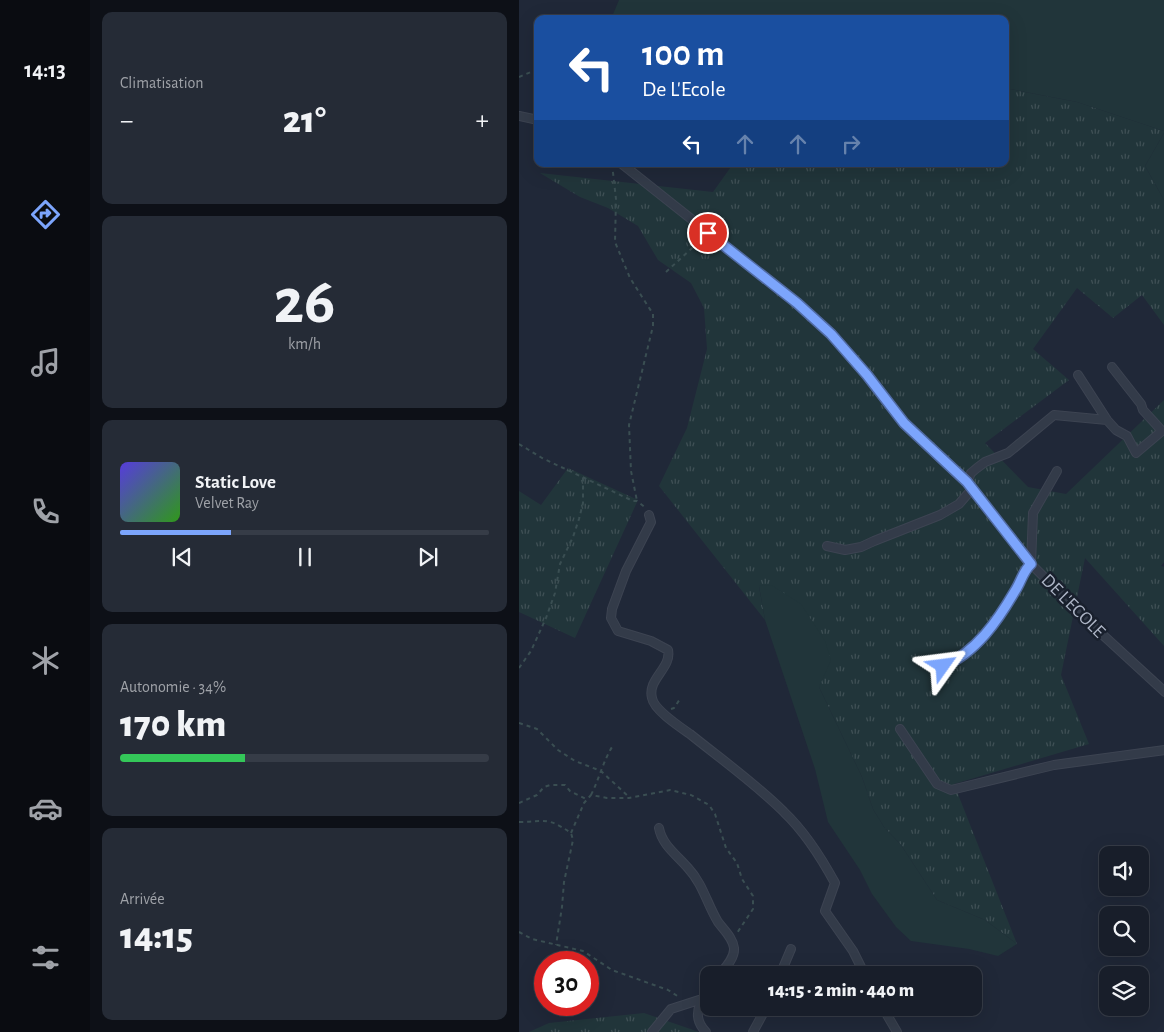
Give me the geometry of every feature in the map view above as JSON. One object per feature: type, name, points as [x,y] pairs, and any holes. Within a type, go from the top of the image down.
[{"type":"street","points":[[519,116],[534,119]]},
{"type":"street","name":"DE L'ECOLE","points":[[626,167],[791,298],[831,334],[867,375],[904,423],[967,482],[1031,564],[1091,625],[1164,692]]},
{"type":"street","points":[[1078,375],[1107,420],[1115,430],[1127,436],[1136,453],[1162,432],[1143,410],[1141,404],[1112,367]]},
{"type":"street","points":[[967,482],[971,473],[977,468],[985,462],[1008,453],[1054,415],[1107,420]]},
{"type":"street","points":[[943,666],[952,663],[991,629],[1031,564],[1033,513],[1057,471]]},
{"type":"street","points":[[827,546],[845,550],[861,547],[940,516],[959,504],[972,489]]},
{"type":"street","points":[[649,515],[651,522],[626,571],[612,609],[611,618],[618,631],[651,641],[668,650],[667,662],[651,689],[652,700],[662,711],[785,812],[820,856],[835,883],[825,911],[853,951],[860,966]]},
{"type":"street","points":[[900,729],[937,784],[951,790],[1054,765],[1164,750]]},
{"type":"street","points":[[659,828],[662,838],[670,850],[701,884],[718,921],[731,939],[733,954],[725,966]]},
{"type":"street","points":[[784,966],[791,949]]},
{"type":"street","points":[[652,1032],[671,1009],[700,1000]]},
{"type":"street","points":[[700,1003],[697,1016],[701,1027],[706,1032]]},
{"type":"street","points":[[753,1032],[762,1016]]},
{"type":"street","points":[[888,1016],[897,1032]]},
{"type":"path","points":[[519,77],[534,71]]},
{"type":"path","points":[[612,167],[617,199],[617,234],[615,242],[630,278],[653,314],[653,326],[629,425],[631,471],[637,501]]},
{"type":"path","points":[[666,272],[708,233]]},
{"type":"path","points":[[519,444],[542,458],[583,478],[633,501],[637,501],[646,508],[649,515]]},
{"type":"path","points":[[519,668],[531,650],[555,593],[561,564],[573,538],[583,503],[583,478]]},
{"type":"path","points":[[662,711],[674,708],[679,699]]},
{"type":"path","points":[[519,723],[537,730],[558,750],[575,761],[601,771],[629,798]]},
{"type":"path","points":[[571,833],[613,747]]},
{"type":"path","points":[[519,803],[537,795],[545,788],[560,785],[565,785],[571,791],[587,800]]},
{"type":"path","points":[[591,795],[607,798],[629,798],[669,790],[691,794],[709,806],[715,814],[726,848],[737,863],[742,879],[753,896],[753,909],[731,939]]},
{"type":"path","points":[[519,822],[549,821],[571,833],[573,840],[564,882],[556,945]]},
{"type":"path","points":[[519,932],[532,939],[583,951],[611,970],[668,990],[679,997],[685,1004]]},
{"type":"green space","points":[[619,0],[1164,0],[1164,131],[1077,102],[1009,89],[1009,15],[613,15]]},
{"type":"green space","points":[[1009,89],[1077,102],[1164,131],[1145,166],[1164,200],[1164,325],[1142,295],[1113,318],[1077,288],[1033,349],[1069,380],[985,443],[1028,487],[1066,494],[1164,400],[1165,561],[1161,566],[1165,567],[1164,646],[1085,558],[1061,675],[1089,744],[954,784],[1017,944],[985,920],[937,900],[901,845],[884,827],[873,809],[862,777],[819,687],[759,586],[765,620],[659,486],[687,428],[707,349],[704,308],[691,283],[658,260],[638,226],[608,208],[580,197],[540,173],[713,192],[731,167],[1009,167]]},
{"type":"green space","points":[[1164,133],[1165,200],[1145,166]]},
{"type":"green space","points":[[568,468],[638,500],[575,638],[519,612],[519,491],[541,505]]},
{"type":"green space","points":[[771,585],[801,604],[825,641],[831,660],[819,687],[862,777],[873,809],[884,827],[901,845],[937,900],[985,920],[1017,944],[998,956],[969,949],[911,941],[896,927],[872,894],[860,870],[828,822],[815,769],[765,620],[759,586]]},
{"type":"green space","points":[[644,1013],[699,1032],[529,1032],[549,1023]]},
{"type":"route","points":[[708,233],[771,281],[831,334],[867,375],[904,423],[967,482],[1031,564],[1024,572],[1021,582],[991,629],[952,663],[943,666]]}]
